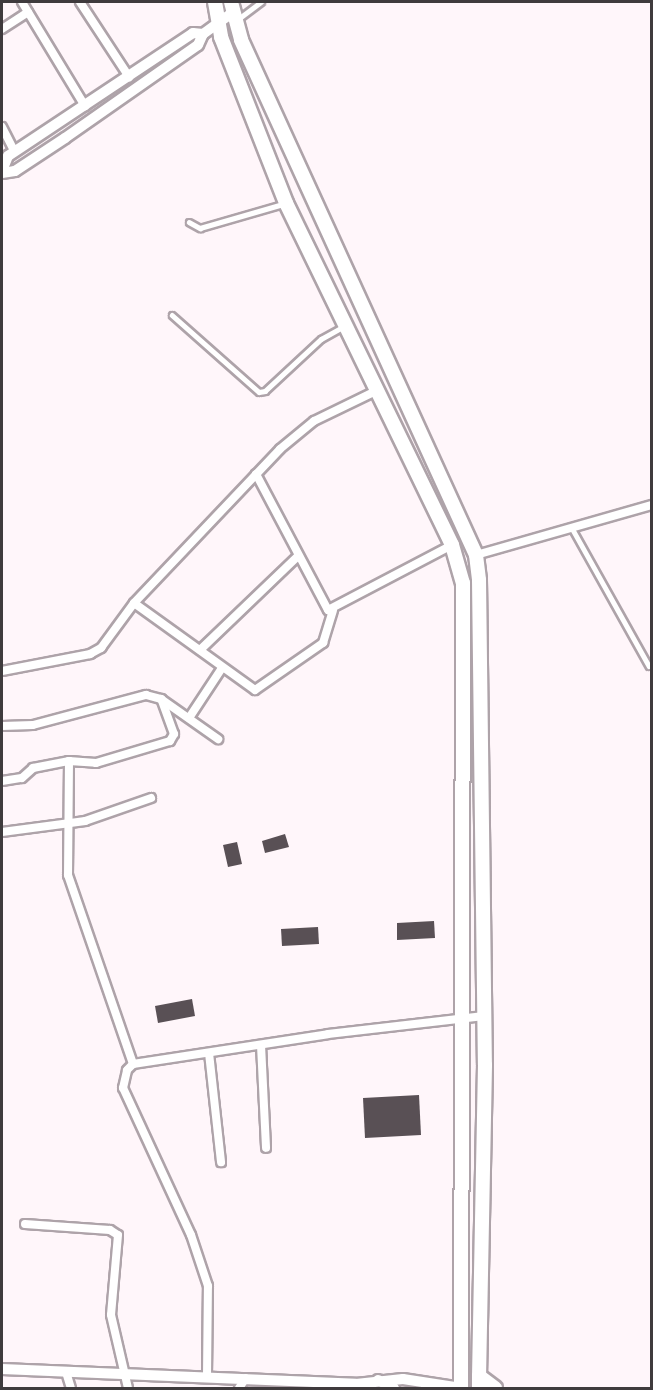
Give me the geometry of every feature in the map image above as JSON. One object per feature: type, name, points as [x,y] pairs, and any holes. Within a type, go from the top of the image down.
[{"type":"highway","points":[[215,2],[217,23],[286,203],[452,545],[463,584],[461,1388]]},
{"type":"highway","points":[[233,12],[476,555],[479,580],[484,1016],[479,1382],[495,1389]]},
{"type":"street","points":[[22,2],[86,106]]},
{"type":"street","points":[[80,2],[129,76]]},
{"type":"street","points":[[2,29],[28,12]]},
{"type":"street","points":[[203,34],[193,33],[8,156],[2,172],[15,171],[65,138],[198,45],[203,34],[233,12]]},
{"type":"street","points":[[2,127],[15,152]]},
{"type":"street","points":[[2,671],[90,654],[109,640],[134,603],[256,474],[306,426],[376,391]]},
{"type":"street","points":[[256,474],[324,607],[333,611]]},
{"type":"street","points":[[476,555],[651,505]]},
{"type":"street","points":[[134,603],[200,650],[249,689],[262,688],[323,644],[333,611],[452,545]]},
{"type":"street","points":[[200,650],[298,556]]},
{"type":"street","points":[[189,718],[222,668]]},
{"type":"street","points":[[2,726],[33,725],[146,694],[161,699],[218,739]]},
{"type":"street","points":[[2,781],[22,778],[33,768],[69,761],[96,763],[173,739],[161,699]]},
{"type":"street","points":[[69,761],[66,866],[71,889],[133,1064]]},
{"type":"street","points":[[2,832],[69,821],[85,821],[151,798]]},
{"type":"street","points":[[207,1376],[208,1286],[191,1235],[123,1088],[123,1076],[133,1064],[484,1016]]},
{"type":"street","points":[[261,1045],[267,1148]]},
{"type":"street","points":[[209,1053],[220,1162]]},
{"type":"street","points":[[25,1224],[116,1232],[119,1240],[111,1315],[128,1389]]},
{"type":"street","points":[[2,1369],[124,1376],[246,1378],[294,1385],[356,1384],[403,1379],[461,1388]]},
{"type":"street","points":[[66,1372],[71,1389]]},
{"type":"street","points":[[239,1389],[246,1378]]},
{"type":"street","points":[[378,1380],[394,1389]]},
{"type":"lane","points":[[233,12],[261,2]]},
{"type":"lane","points":[[189,222],[200,228],[286,203]]},
{"type":"lane","points":[[172,315],[259,392],[265,391],[321,339],[344,326]]},
{"type":"lane","points":[[572,528],[648,666]]},
{"type":"building","points":[[285,834],[289,847],[265,853],[262,841]]},
{"type":"building","points":[[237,842],[242,864],[228,867],[223,845]]},
{"type":"building","points":[[434,921],[435,938],[397,940],[397,923]]},
{"type":"building","points":[[318,927],[319,944],[282,946],[281,929]]},
{"type":"building","points":[[192,999],[195,1016],[158,1023],[155,1006]]},
{"type":"building","points":[[419,1095],[421,1135],[365,1138],[363,1098]]}]
